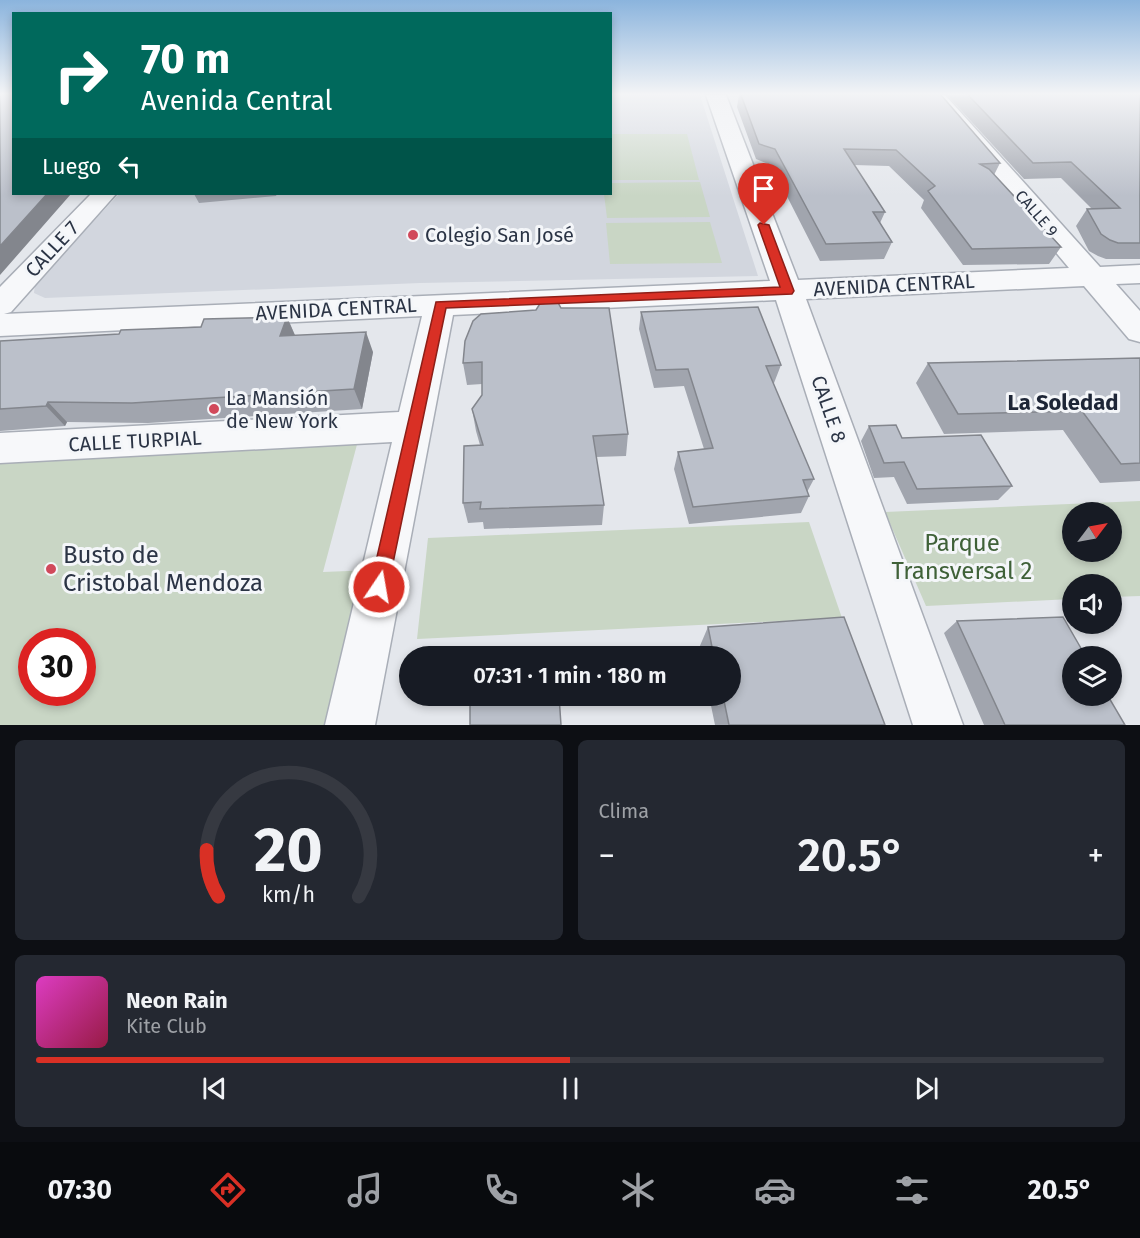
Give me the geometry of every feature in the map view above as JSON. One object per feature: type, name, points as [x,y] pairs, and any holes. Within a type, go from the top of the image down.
[{"type":"street","name":"CALLE 8","points":[[728,129],[788,291],[938,725]]},
{"type":"street","name":"CALLE 9","points":[[964,129],[1140,331]]},
{"type":"street","name":"CALLE 7","points":[[0,305],[103,195]]},
{"type":"street","name":"AVENIDA CENTRAL","points":[[0,325],[1140,274]]},
{"type":"street","points":[[350,725],[440,304]]},
{"type":"street","name":"CALLE TURPIAL","points":[[0,448],[413,426]]},
{"type":"shaded area","name":"Colegio San José","points":[[612,129],[711,129],[758,276],[420,283],[45,298],[34,293],[35,284],[118,195],[612,195]]},
{"type":"green space","points":[[612,134],[687,134],[699,180],[612,180]]},
{"type":"green space","points":[[700,182],[710,217],[607,218],[604,195],[612,195],[612,183]]},
{"type":"green space","points":[[710,222],[722,263],[610,264],[606,223]]},
{"type":"green space","points":[[359,437],[323,572],[373,570],[337,725],[0,725],[0,453]]},
{"type":"green space","name":"Parque Transversal 2","points":[[1140,501],[1140,596],[1122,597],[1122,574],[1062,574],[1062,599],[926,606],[885,512],[1062,504],[1062,562],[1122,562],[1122,502],[1117,502]]},
{"type":"green space","points":[[809,522],[842,618],[417,639],[428,538]]},
{"type":"building","points":[[0,129],[12,129],[12,195],[46,195],[0,246]]},
{"type":"building","points":[[753,129],[970,129],[1000,163],[980,164],[989,169],[1061,247],[972,249],[928,191],[935,186],[896,150],[844,149],[885,212],[873,212],[892,242],[826,244],[775,149],[759,144]]},
{"type":"building","points":[[1000,129],[1140,129],[1140,243],[1118,243],[1101,234],[1087,209],[1120,208],[1071,162],[1033,163]]},
{"type":"building","points":[[556,299],[561,308],[609,308],[628,434],[593,436],[604,505],[480,509],[481,502],[463,503],[464,446],[483,445],[472,409],[482,395],[482,362],[463,363],[465,341],[473,321],[481,314],[536,310],[541,302]]},
{"type":"building","points":[[758,307],[781,365],[766,366],[814,479],[803,480],[809,496],[693,507],[678,452],[713,448],[688,369],[656,370],[641,312]]},
{"type":"building","points":[[287,317],[280,336],[366,332],[354,389],[132,403],[48,402],[46,406],[0,409],[0,341],[119,334],[121,330],[201,327],[204,319]]},
{"type":"building","points":[[1140,358],[1140,463],[1121,464],[1082,411],[958,414],[928,363]]},
{"type":"building","points":[[896,425],[902,438],[981,435],[1012,486],[917,489],[904,462],[884,463],[869,426]]},
{"type":"building","points":[[844,617],[885,725],[729,725],[725,706],[741,706],[741,646],[712,646],[708,627]]},
{"type":"building","points":[[1062,617],[1062,634],[1073,634],[1080,646],[1062,646],[1062,706],[1114,706],[1125,725],[1005,725],[957,621]]},
{"type":"building","points":[[470,706],[560,706],[561,725],[470,725]]},
{"type":"place","name":"Colegio San José","points":[[413,235]]},
{"type":"place","name":"La Mansión de New York","points":[[214,409]]},
{"type":"place","name":"Busto de Cristobal Mendoza","points":[[51,569]]},
{"type":"district","name":"La Soledad","points":[[1063,402]]},
{"type":"route","points":[[379,587],[440,304],[788,291],[764,225]]}]
